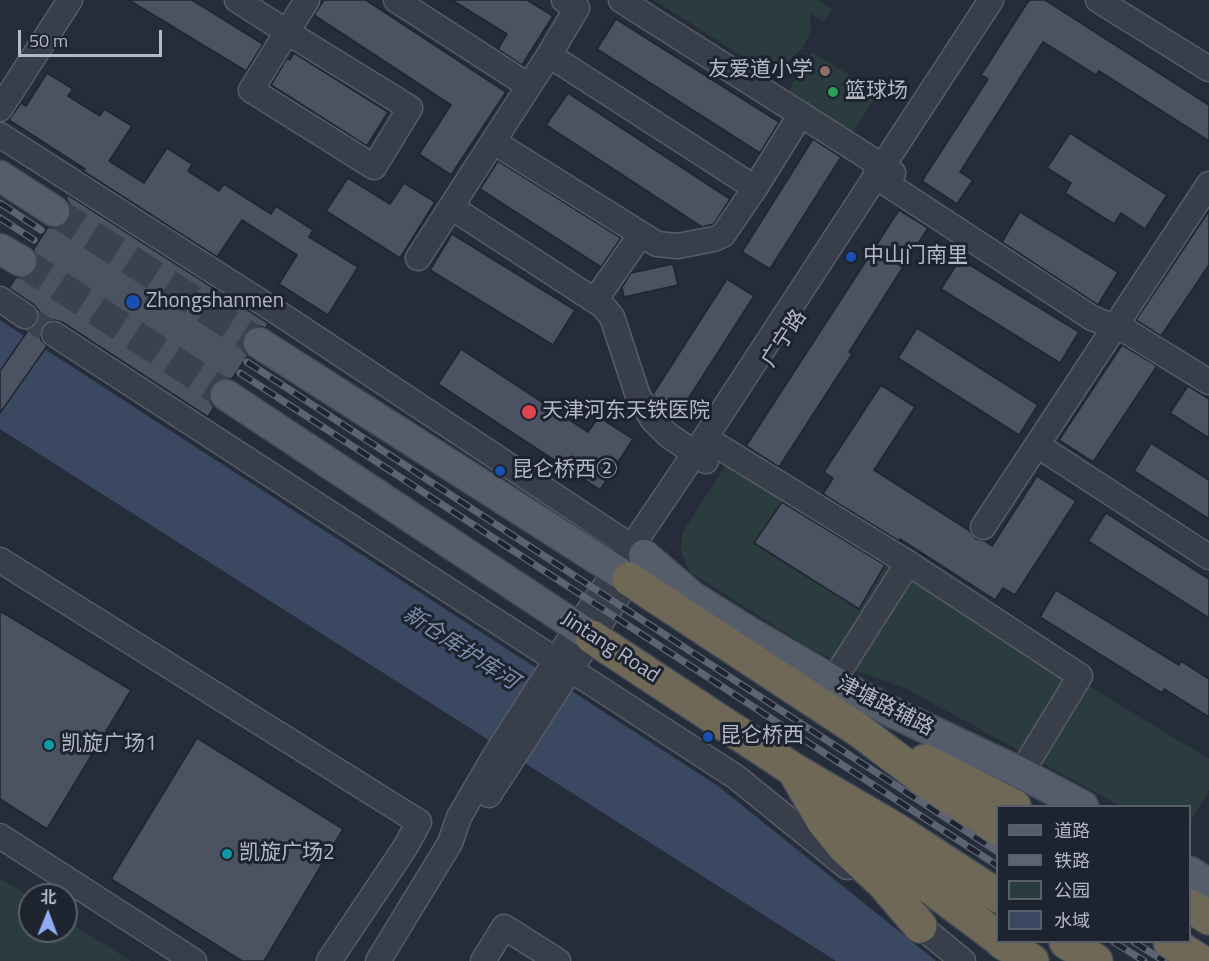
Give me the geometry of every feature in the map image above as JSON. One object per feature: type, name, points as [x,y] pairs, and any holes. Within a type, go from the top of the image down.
[{"type":"highway","points":[[630,563],[950,799],[996,829]]},
{"type":"highway","name":"Jintang Road","points":[[584,632],[794,770],[896,829],[996,895]]},
{"type":"highway","points":[[860,731],[1010,805]]},
{"type":"highway","points":[[794,770],[823,821],[843,847],[883,883],[921,926]]},
{"type":"highway","points":[[794,770],[874,845],[996,936]]},
{"type":"highway","points":[[1191,907],[1209,918]]},
{"type":"highway","points":[[1004,943],[1032,961]]},
{"type":"highway","points":[[1068,943],[1096,961]]},
{"type":"highway","points":[[1172,943],[1200,961]]},
{"type":"main road","points":[[0,176],[54,211]]},
{"type":"main road","points":[[260,343],[630,563]]},
{"type":"main road","name":"Jintang Road","points":[[226,395],[584,632]]},
{"type":"main road","name":"津塘路辅路","points":[[630,563],[693,597],[833,681],[894,713],[1022,773],[1079,805]]},
{"type":"main road","points":[[1191,873],[1209,884]]},
{"type":"street","points":[[0,109],[70,0]]},
{"type":"street","points":[[237,0],[287,32],[410,108],[374,167],[251,90],[287,32],[307,0]]},
{"type":"street","points":[[396,0],[529,86]]},
{"type":"street","points":[[621,0],[801,114],[884,175],[1092,318],[1123,329],[1209,382]]},
{"type":"street","name":"广宁路","points":[[378,961],[450,843],[459,817],[501,762],[884,175],[991,0]]},
{"type":"street","name":"广宁路","points":[[884,175],[1007,0]]},
{"type":"street","points":[[1098,0],[1207,63]]},
{"type":"street","points":[[418,258],[549,55],[574,3]]},
{"type":"street","points":[[549,55],[755,188]]},
{"type":"street","points":[[494,142],[657,244],[678,246],[723,235],[801,114]]},
{"type":"street","points":[[0,135],[280,314],[630,563]]},
{"type":"street","points":[[983,527],[1209,184]]},
{"type":"street","points":[[451,207],[596,299],[612,317],[638,396],[653,420],[668,435],[705,449],[908,563],[1080,676],[1022,773]]},
{"type":"street","points":[[596,299],[641,234]]},
{"type":"street","points":[[0,299],[25,316]]},
{"type":"street","points":[[54,334],[560,669],[736,777],[963,961]]},
{"type":"street","points":[[1037,445],[1209,557]]},
{"type":"street","points":[[0,560],[450,843]]},
{"type":"street","points":[[833,681],[908,563]]},
{"type":"street","points":[[329,961],[406,846],[419,822]]},
{"type":"street","points":[[0,836],[194,961]]},
{"type":"street","points":[[483,961],[504,927],[558,961]]},
{"type":"green space","points":[[654,0],[818,0],[832,9],[824,22],[810,13],[811,30],[803,48],[789,60],[768,66],[753,63]]},
{"type":"green space","name":"篮球场","points":[[812,52],[878,93],[853,132],[788,91]]},
{"type":"green space","points":[[726,465],[1209,759],[1209,790],[1191,821],[1191,805],[1118,805],[905,688],[857,671],[811,649],[690,572],[681,552],[682,533]]},
{"type":"green space","points":[[0,878],[18,889],[18,943],[78,943],[78,928],[131,961],[0,961]]},
{"type":"water","name":"新仓库护库河","points":[[0,320],[718,786],[936,961],[836,961],[0,429]]},
{"type":"building","points":[[129,0],[192,0],[263,44],[246,71]]},
{"type":"building","points":[[324,0],[366,0],[506,92],[451,175],[419,154],[451,105],[314,15]]},
{"type":"building","points":[[452,0],[527,0],[553,16],[522,65],[498,49],[507,34]]},
{"type":"building","points":[[1029,0],[1045,0],[1209,105],[1209,141],[1099,71],[1096,75],[1043,42],[960,172],[973,180],[957,204],[922,181],[988,79],[981,75]]},
{"type":"building","points":[[616,19],[779,122],[760,153],[597,49]]},
{"type":"building","points":[[294,53],[388,112],[367,146],[271,85],[287,58],[290,60]]},
{"type":"building","points":[[47,73],[73,89],[68,96],[100,116],[104,109],[132,126],[109,161],[144,183],[167,148],[192,164],[188,171],[219,191],[224,184],[271,214],[276,206],[313,230],[309,237],[358,267],[328,315],[279,284],[297,255],[242,220],[217,257],[83,171],[85,169],[9,120],[21,103],[26,106]]},
{"type":"building","points":[[568,93],[730,199],[714,224],[702,227],[546,125]]},
{"type":"building","points":[[1070,133],[1167,195],[1145,229],[1121,213],[1114,224],[1065,193],[1071,183],[1047,168]]},
{"type":"building","points":[[813,139],[841,157],[770,269],[742,252]]},
{"type":"building","points":[[498,161],[621,238],[601,267],[480,189]]},
{"type":"building","points":[[348,178],[390,204],[404,183],[435,202],[400,258],[326,211]]},
{"type":"building","name":"Zhongshanmen","points":[[68,195],[268,323],[266,328],[252,327],[245,333],[242,343],[243,350],[248,355],[232,379],[219,379],[211,386],[210,402],[214,407],[208,417],[62,322],[54,320],[47,322],[40,333],[41,340],[47,346],[0,413],[0,371],[29,329],[36,324],[41,313],[33,304],[9,288],[16,277],[29,276],[36,270],[38,260],[33,250],[48,227],[61,227],[69,220],[71,211],[66,199]]},
{"type":"building","points":[[899,210],[928,228],[849,352],[852,354],[779,467],[746,446]]},
{"type":"building","points":[[1209,211],[1209,265],[1161,336],[1136,320]]},
{"type":"building","points":[[1020,212],[1118,272],[1098,305],[1002,242]]},
{"type":"building","points":[[452,234],[575,310],[553,345],[430,270]]},
{"type":"building","points":[[960,259],[1079,332],[1060,363],[941,289]]},
{"type":"building","points":[[673,264],[678,285],[624,297],[622,287],[631,273]]},
{"type":"building","points":[[727,279],[754,296],[679,413],[656,399],[653,394]]},
{"type":"building","points":[[917,328],[1038,405],[1019,435],[898,358]]},
{"type":"building","points":[[1122,345],[1157,366],[1093,462],[1059,440]]},
{"type":"building","points":[[461,349],[588,432],[599,417],[633,439],[600,490],[438,384]]},
{"type":"building","points":[[881,385],[915,407],[874,470],[970,531],[976,539],[992,546],[1037,476],[1076,501],[1015,595],[1003,588],[995,600],[900,539],[899,541],[823,494],[833,478],[824,472]]},
{"type":"building","points":[[1188,386],[1209,399],[1209,438],[1170,413]]},
{"type":"building","points":[[1151,443],[1209,480],[1209,519],[1134,471]]},
{"type":"building","points":[[782,502],[885,565],[859,609],[754,543]]},
{"type":"building","points":[[1106,513],[1209,579],[1209,618],[1088,541]]},
{"type":"building","points":[[1056,590],[1179,665],[1181,661],[1209,679],[1209,717],[1164,689],[1162,693],[1040,617]]},
{"type":"building","name":"凯旋广场1","points":[[0,611],[131,690],[47,829],[0,799]]},
{"type":"building","name":"凯旋广场2","points":[[197,738],[343,829],[264,961],[242,961],[111,879]]},
{"type":"tunnel","points":[[54,211],[259,343]]},
{"type":"tunnel","points":[[21,261],[226,395]]},
{"type":"tunnel","points":[[25,316],[54,334]]},
{"type":"railway","points":[[0,203],[41,230]]},
{"type":"railway","points":[[0,218],[34,240]]},
{"type":"railway","points":[[247,362],[996,851]]},
{"type":"railway","points":[[240,373],[996,865]]},
{"type":"railway","points":[[1116,943],[1144,961]]},
{"type":"railway","points":[[1136,943],[1164,961]]},
{"type":"place","name":"友爱道小学","points":[[825,71]]},
{"type":"place","name":"篮球场","points":[[833,92]]},
{"type":"place","name":"中山门南里","points":[[851,257]]},
{"type":"place","name":"Zhongshanmen","points":[[133,302]]},
{"type":"place","name":"天津河东天铁医院","points":[[529,412]]},
{"type":"place","name":"昆仑桥西②","points":[[500,471]]},
{"type":"place","name":"昆仑桥西","points":[[708,737]]},
{"type":"place","name":"凯旋广场1","points":[[49,745]]},
{"type":"place","name":"凯旋广场2","points":[[227,854]]}]
